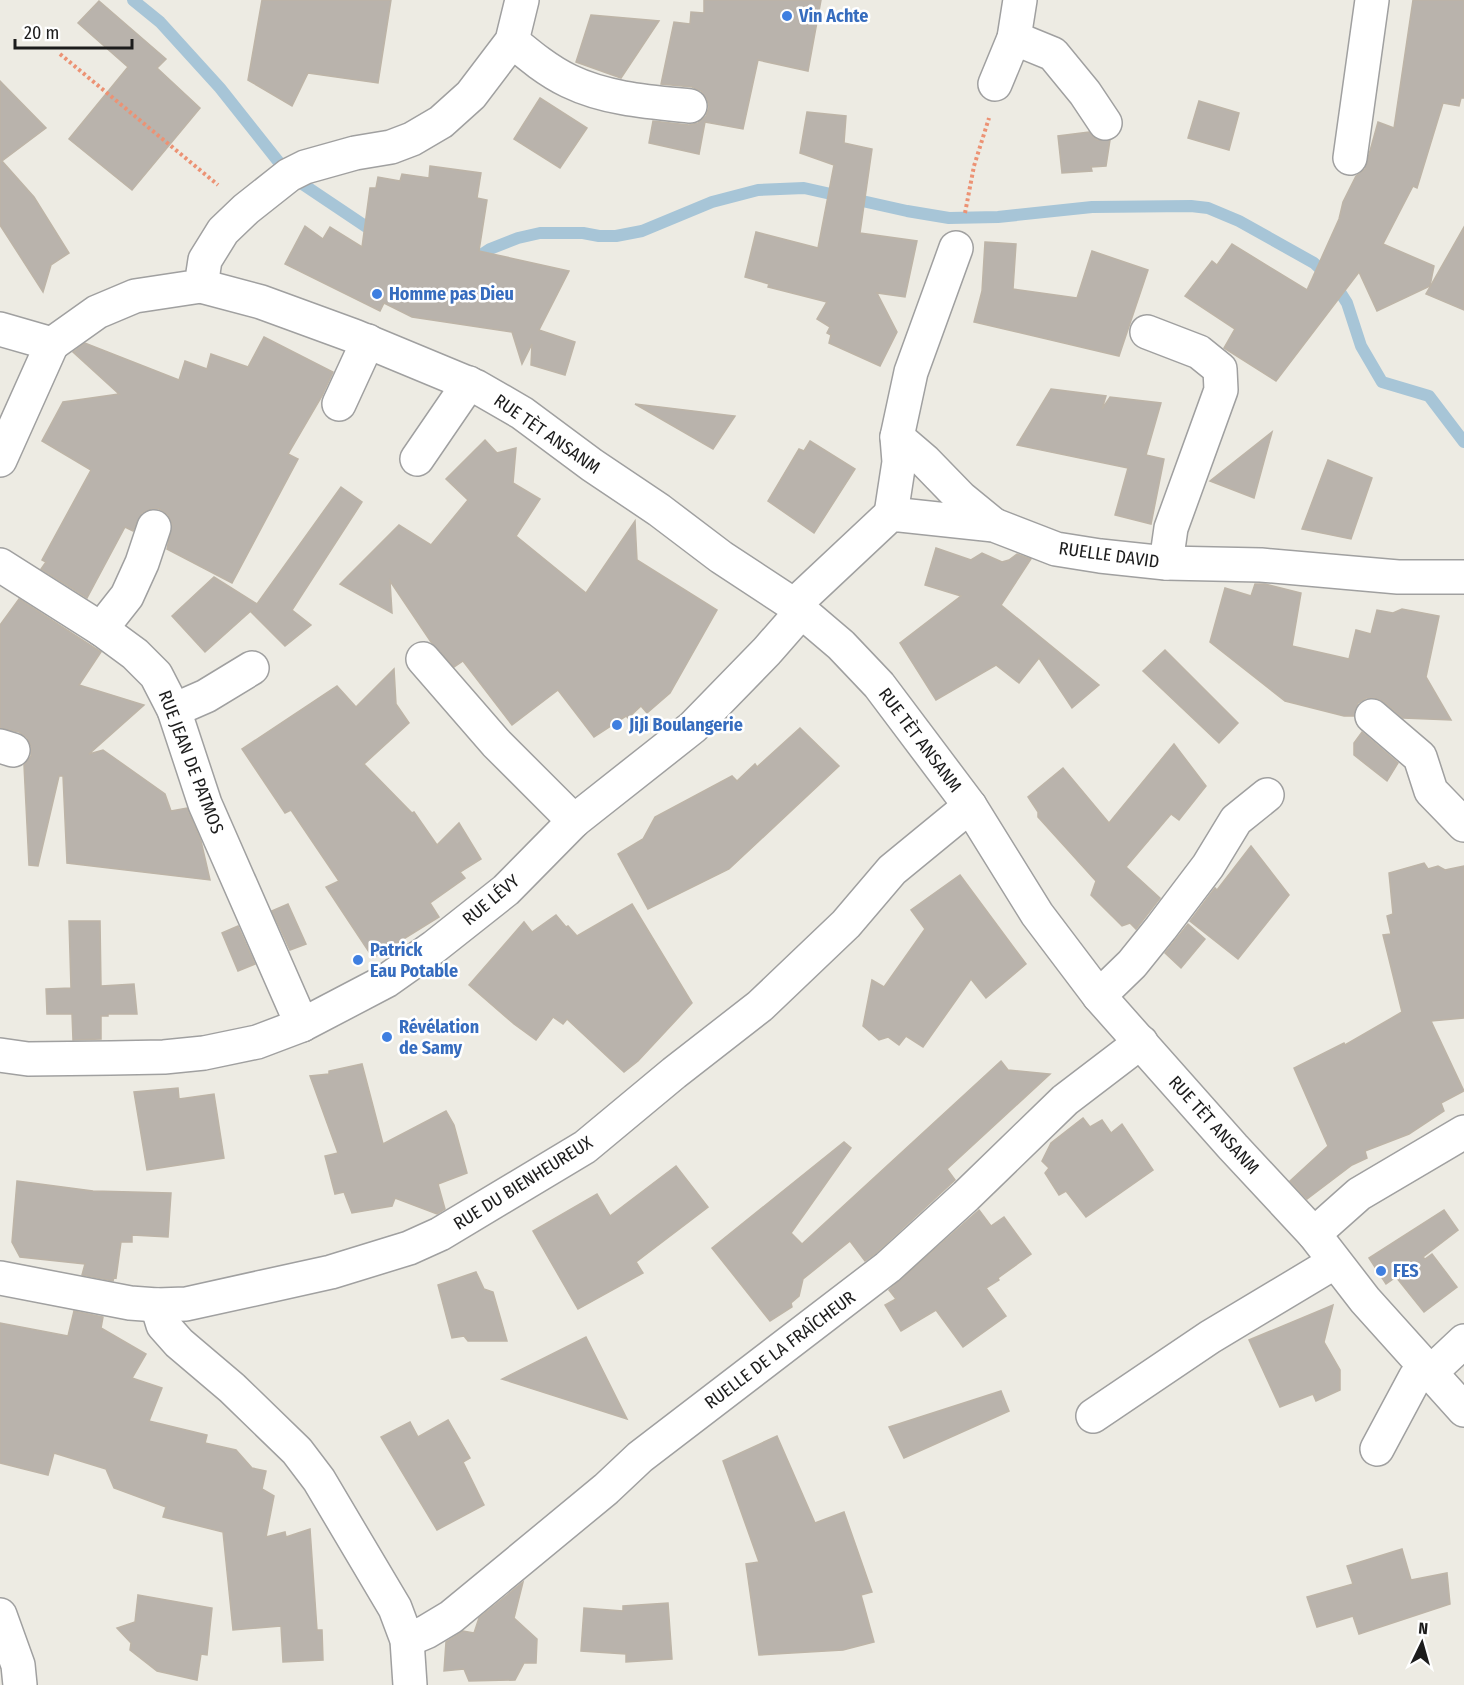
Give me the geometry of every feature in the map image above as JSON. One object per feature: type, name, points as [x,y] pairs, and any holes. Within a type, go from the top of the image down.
[{"type":"street","points":[[0,460],[52,344],[97,312],[135,296],[201,286],[205,260],[223,231],[246,209],[289,176],[305,167],[356,153],[391,147],[412,139],[441,122],[471,95],[512,41],[522,0]]},
{"type":"street","points":[[995,84],[1014,38],[1020,0]]},
{"type":"street","points":[[1350,158],[1372,0]]},
{"type":"street","points":[[1014,38],[1053,54],[1085,93],[1105,123]]},
{"type":"street","points":[[512,41],[545,67],[569,81],[602,93],[690,106]]},
{"type":"street","points":[[798,608],[891,514],[898,462],[897,437],[911,372],[956,248]]},
{"type":"street","name":"RUE TÈT ANSANM","points":[[201,286],[261,303],[368,341],[469,384],[522,413],[592,465],[798,608],[841,645],[879,685],[970,807],[1037,914],[1099,996],[1314,1234],[1365,1300],[1464,1410]]},
{"type":"street","points":[[0,329],[52,344]]},
{"type":"street","points":[[1147,332],[1199,352],[1220,369],[1221,390],[1171,528],[1166,563]]},
{"type":"street","points":[[339,404],[368,341]]},
{"type":"street","points":[[417,459],[469,384]]},
{"type":"street","points":[[897,437],[926,461],[961,498],[994,525]]},
{"type":"street","name":"RUELLE DAVID","points":[[891,514],[994,525],[1056,549],[1100,556],[1166,563],[1261,565],[1398,577],[1464,577]]},
{"type":"street","points":[[101,629],[127,596],[142,563],[154,527]]},
{"type":"street","name":"RUE JEAN DE PATMOS","points":[[0,565],[101,629],[135,654],[156,675],[174,710],[205,804],[302,1025]]},
{"type":"street","name":"RUE LÉVY","points":[[0,1055],[28,1059],[164,1057],[204,1053],[257,1042],[302,1025],[386,981],[434,947],[506,890],[574,821],[693,727],[767,651],[798,608]]},
{"type":"street","points":[[423,659],[496,743],[574,821]]},
{"type":"street","points":[[174,710],[206,696],[252,668]]},
{"type":"street","points":[[1372,716],[1420,757],[1431,790],[1464,825]]},
{"type":"street","points":[[1099,996],[1132,964],[1161,928],[1208,866],[1236,820],[1267,795]]},
{"type":"street","name":"RUE DU BIENHEUREUX","points":[[0,1278],[99,1298],[158,1305],[186,1304],[331,1272],[409,1248],[440,1234],[585,1147],[760,1006],[846,924],[892,870],[970,807]]},
{"type":"street","name":"RUELLE DE LA FRAÎCHEUR","points":[[407,1640],[451,1617],[606,1489],[639,1457],[888,1267],[1065,1101],[1141,1042]]},
{"type":"street","points":[[1314,1234],[1359,1194],[1464,1132]]},
{"type":"street","points":[[1093,1416],[1210,1337],[1335,1262]]},
{"type":"street","points":[[158,1305],[163,1325],[179,1343],[232,1388],[297,1451],[319,1480],[394,1608],[407,1640],[410,1685]]},
{"type":"street","points":[[1377,1449],[1415,1378],[1429,1370],[1464,1341]]},
{"type":"street","points":[[0,1615],[18,1665],[20,1685]]},
{"type":"path","points":[[60,54],[246,209]]},
{"type":"path","points":[[966,208],[995,84]]},
{"type":"building","points":[[262,0],[391,0],[378,83],[308,73],[292,106],[248,80]]},
{"type":"building","points":[[704,0],[821,0],[808,71],[758,60],[743,129],[705,122],[699,154],[649,143],[653,121],[689,125],[698,123],[706,116],[709,107],[701,91],[692,87],[661,84],[674,22],[690,24],[691,12],[704,13]]},
{"type":"building","points":[[1413,0],[1464,0],[1464,98],[1461,98],[1459,106],[1443,103],[1417,188],[1413,186],[1383,244],[1434,266],[1430,286],[1377,311],[1359,272],[1276,381],[1224,348],[1235,329],[1185,296],[1212,261],[1217,265],[1232,244],[1307,290],[1339,219],[1343,202],[1356,176],[1365,169],[1378,122],[1394,128]]},
{"type":"building","points":[[99,1],[166,59],[157,68],[200,108],[132,190],[69,139],[128,67],[78,23]]},
{"type":"building","points":[[591,15],[659,21],[621,78],[576,62]]},
{"type":"building","points":[[0,81],[46,128],[2,161],[34,197],[69,253],[51,265],[43,292],[0,225]]},
{"type":"building","points":[[540,98],[587,128],[560,168],[514,139]]},
{"type":"building","points":[[1199,101],[1239,113],[1229,150],[1188,138]]},
{"type":"building","points":[[807,112],[846,116],[844,143],[872,149],[860,233],[917,241],[905,297],[877,293],[897,332],[880,366],[829,343],[831,335],[827,333],[830,327],[817,319],[827,302],[768,287],[769,284],[745,277],[756,232],[818,248],[834,165],[800,153]]},
{"type":"building","points":[[1089,132],[1097,140],[1110,140],[1106,166],[1091,167],[1092,171],[1062,173],[1058,136]]},
{"type":"building","points":[[430,166],[481,173],[477,198],[487,200],[479,251],[569,271],[539,330],[575,342],[565,375],[531,365],[532,344],[522,364],[512,332],[412,317],[384,303],[380,311],[285,264],[305,226],[323,239],[330,227],[362,247],[370,188],[376,188],[378,177],[400,181],[402,174],[429,178]]},
{"type":"building","points":[[1464,227],[1464,310],[1426,294]]},
{"type":"building","points":[[985,242],[1016,244],[1013,289],[1077,298],[1092,251],[1148,270],[1119,356],[974,322],[982,291]]},
{"type":"building","points":[[264,337],[333,372],[322,396],[288,454],[298,459],[232,583],[167,549],[172,524],[168,515],[159,509],[151,509],[142,513],[133,531],[125,527],[87,598],[41,569],[46,562],[42,560],[91,470],[42,441],[63,402],[119,394],[73,352],[85,343],[179,380],[185,361],[207,369],[211,354],[248,367]]},
{"type":"building","points":[[1051,389],[1106,396],[1102,409],[1110,397],[1161,403],[1146,455],[1164,459],[1151,524],[1115,515],[1128,468],[1017,445]]},
{"type":"building","points":[[635,404],[735,416],[713,449]]},
{"type":"building","points":[[1272,432],[1254,498],[1210,481]]},
{"type":"building","points":[[485,440],[497,453],[516,448],[513,483],[540,499],[516,536],[586,593],[635,521],[637,560],[717,610],[670,693],[647,713],[641,706],[628,718],[626,716],[594,737],[558,690],[512,725],[463,661],[454,667],[431,642],[390,581],[392,613],[340,584],[399,525],[431,545],[468,500],[446,479]]},
{"type":"building","points":[[810,441],[855,469],[814,533],[768,501],[799,449],[804,451]]},
{"type":"building","points":[[1328,460],[1372,478],[1351,539],[1302,529]]},
{"type":"building","points":[[341,487],[362,502],[292,610],[311,625],[285,646],[251,612],[253,609],[205,652],[172,616],[214,577],[257,604]]},
{"type":"building","points":[[936,548],[971,560],[982,553],[1002,562],[1017,554],[1031,559],[1001,605],[1099,685],[1072,708],[1039,658],[1019,683],[996,665],[936,700],[900,643],[961,596],[925,585]]},
{"type":"building","points":[[1255,584],[1265,584],[1301,593],[1292,646],[1349,659],[1356,630],[1371,634],[1377,610],[1393,613],[1402,609],[1439,616],[1426,677],[1451,720],[1403,718],[1384,702],[1375,698],[1366,698],[1358,703],[1354,716],[1344,716],[1285,701],[1210,642],[1225,588],[1251,596]]},
{"type":"building","points":[[19,599],[101,652],[79,685],[144,705],[89,754],[103,750],[165,794],[171,811],[187,808],[201,841],[210,880],[67,863],[63,776],[59,776],[38,866],[29,865],[24,765],[31,756],[31,746],[27,738],[19,732],[0,728],[0,625]]},
{"type":"building","points":[[1165,650],[1238,723],[1219,743],[1143,671]]},
{"type":"building","points":[[394,669],[396,704],[409,723],[364,764],[412,813],[414,812],[437,845],[459,823],[481,859],[460,872],[465,878],[430,903],[439,917],[373,958],[326,887],[339,881],[291,810],[285,813],[242,749],[337,686],[356,707]]},
{"type":"building","points":[[800,728],[839,766],[729,869],[648,909],[618,854],[643,839],[655,817],[732,776],[737,781],[755,764],[757,767]]},
{"type":"building","points":[[1362,732],[1398,763],[1387,781],[1354,755],[1354,743]]},
{"type":"building","points":[[1174,744],[1206,786],[1179,820],[1171,814],[1126,867],[1160,898],[1136,929],[1130,923],[1122,926],[1091,895],[1096,881],[1038,817],[1038,812],[1028,797],[1063,768],[1109,823]]},
{"type":"building","points":[[1251,846],[1289,895],[1238,959],[1190,921]]},
{"type":"building","points":[[1424,863],[1428,869],[1438,866],[1445,870],[1464,866],[1464,1018],[1431,1021],[1464,1091],[1441,1103],[1444,1111],[1409,1134],[1365,1151],[1367,1158],[1352,1165],[1307,1199],[1290,1181],[1328,1146],[1294,1068],[1344,1043],[1345,1045],[1402,1012],[1383,935],[1391,934],[1387,916],[1393,914],[1389,873]]},
{"type":"building","points":[[960,875],[1026,964],[986,998],[971,979],[923,1047],[906,1036],[899,1045],[888,1037],[879,1040],[863,1026],[872,980],[884,987],[925,929],[911,910]]},
{"type":"building","points":[[288,904],[306,944],[290,950],[272,911]]},
{"type":"building","points":[[632,904],[692,1003],[638,1061],[624,1072],[567,1019],[563,1024],[553,1017],[536,1040],[469,985],[524,922],[532,932],[556,915],[577,936]]},
{"type":"building","points":[[69,921],[100,921],[101,986],[134,984],[137,1014],[101,1016],[101,1039],[73,1040],[72,1014],[47,1014],[46,989],[71,988]]},
{"type":"building","points":[[1188,924],[1205,939],[1181,968],[1165,953]]},
{"type":"building","points":[[238,926],[255,964],[238,971],[222,933]]},
{"type":"building","points":[[1001,1061],[1008,1070],[1050,1074],[947,1169],[955,1180],[876,1253],[865,1261],[850,1241],[803,1279],[799,1296],[791,1303],[792,1307],[770,1321],[712,1248],[844,1142],[851,1148],[791,1233],[802,1244]]},
{"type":"building","points":[[362,1064],[383,1144],[446,1111],[454,1125],[467,1173],[438,1184],[445,1209],[437,1214],[395,1198],[392,1206],[352,1213],[344,1192],[335,1194],[325,1156],[338,1153],[310,1076],[329,1074],[329,1071]]},
{"type":"building","points":[[178,1088],[179,1099],[214,1094],[224,1158],[147,1170],[134,1092]]},
{"type":"building","points":[[1083,1118],[1090,1127],[1102,1120],[1111,1133],[1122,1124],[1153,1170],[1086,1217],[1066,1191],[1059,1195],[1045,1173],[1049,1168],[1042,1161],[1051,1143]]},
{"type":"building","points":[[676,1166],[708,1207],[636,1262],[643,1273],[578,1309],[533,1231],[597,1194],[610,1216]]},
{"type":"building","points":[[17,1181],[93,1191],[171,1193],[168,1237],[132,1235],[132,1242],[121,1242],[116,1278],[114,1277],[113,1281],[82,1275],[85,1264],[20,1257],[12,1242]]},
{"type":"building","points":[[979,1210],[991,1226],[1004,1217],[1031,1254],[986,1288],[1006,1316],[963,1347],[936,1310],[901,1331],[885,1305],[896,1299],[889,1290]]},
{"type":"building","points":[[1444,1210],[1458,1230],[1423,1257],[1425,1259],[1432,1254],[1457,1287],[1424,1312],[1396,1277],[1386,1284],[1369,1258]]},
{"type":"building","points":[[476,1272],[484,1289],[493,1292],[507,1341],[468,1341],[464,1336],[452,1338],[438,1285]]},
{"type":"building","points":[[1333,1305],[1324,1342],[1340,1370],[1340,1390],[1316,1401],[1313,1394],[1280,1407],[1249,1340]]},
{"type":"building","points":[[74,1311],[103,1317],[101,1328],[146,1354],[132,1378],[162,1388],[149,1421],[207,1435],[205,1443],[236,1450],[252,1468],[266,1471],[262,1489],[274,1496],[266,1537],[285,1532],[286,1537],[310,1529],[317,1630],[322,1630],[323,1660],[283,1662],[281,1626],[233,1630],[223,1532],[163,1517],[166,1507],[114,1488],[106,1469],[54,1453],[48,1475],[0,1463],[0,1323],[68,1336]]},
{"type":"building","points":[[586,1337],[627,1419],[502,1379]]},
{"type":"building","points":[[1001,1391],[1009,1411],[904,1458],[889,1427]]},
{"type":"building","points":[[448,1420],[470,1458],[463,1462],[484,1505],[437,1530],[381,1437],[410,1422],[418,1437]]},
{"type":"building","points":[[777,1436],[815,1523],[844,1512],[872,1592],[861,1595],[874,1642],[843,1650],[759,1655],[746,1564],[759,1562],[723,1461]]},
{"type":"building","points":[[1402,1549],[1411,1580],[1447,1573],[1450,1604],[1359,1634],[1353,1616],[1317,1627],[1307,1597],[1353,1584],[1347,1566]]},
{"type":"building","points":[[523,1582],[514,1618],[537,1639],[536,1663],[524,1663],[515,1680],[469,1681],[464,1669],[444,1671],[446,1642],[463,1631],[474,1633],[479,1618]]},
{"type":"building","points":[[138,1595],[212,1608],[207,1655],[201,1654],[197,1680],[157,1671],[130,1650],[131,1643],[117,1628],[135,1622]]},
{"type":"building","points":[[668,1603],[672,1659],[626,1662],[626,1654],[581,1651],[584,1608],[623,1611],[623,1606]]},
{"type":"waterway","points":[[133,0],[160,22],[220,88],[289,175],[377,234]]},
{"type":"waterway","points":[[472,261],[490,249],[518,238],[540,233],[616,236],[642,231],[712,202],[758,190],[804,188],[949,218],[998,217],[1092,207],[1191,206],[1208,208],[1239,221],[1314,263],[1333,281],[1347,303],[1361,346],[1382,382],[1429,396],[1464,442]]},
{"type":"place","name":"Vin Achte","points":[[787,16]]},
{"type":"place","name":"Homme pas Dieu","points":[[377,294]]},
{"type":"place","name":"JiJi Boulangerie","points":[[617,725]]},
{"type":"place","name":"Patrick Eau Potable","points":[[358,960]]},
{"type":"place","name":"Révélation de Samy","points":[[387,1037]]},
{"type":"place","name":"FES","points":[[1381,1271]]}]
